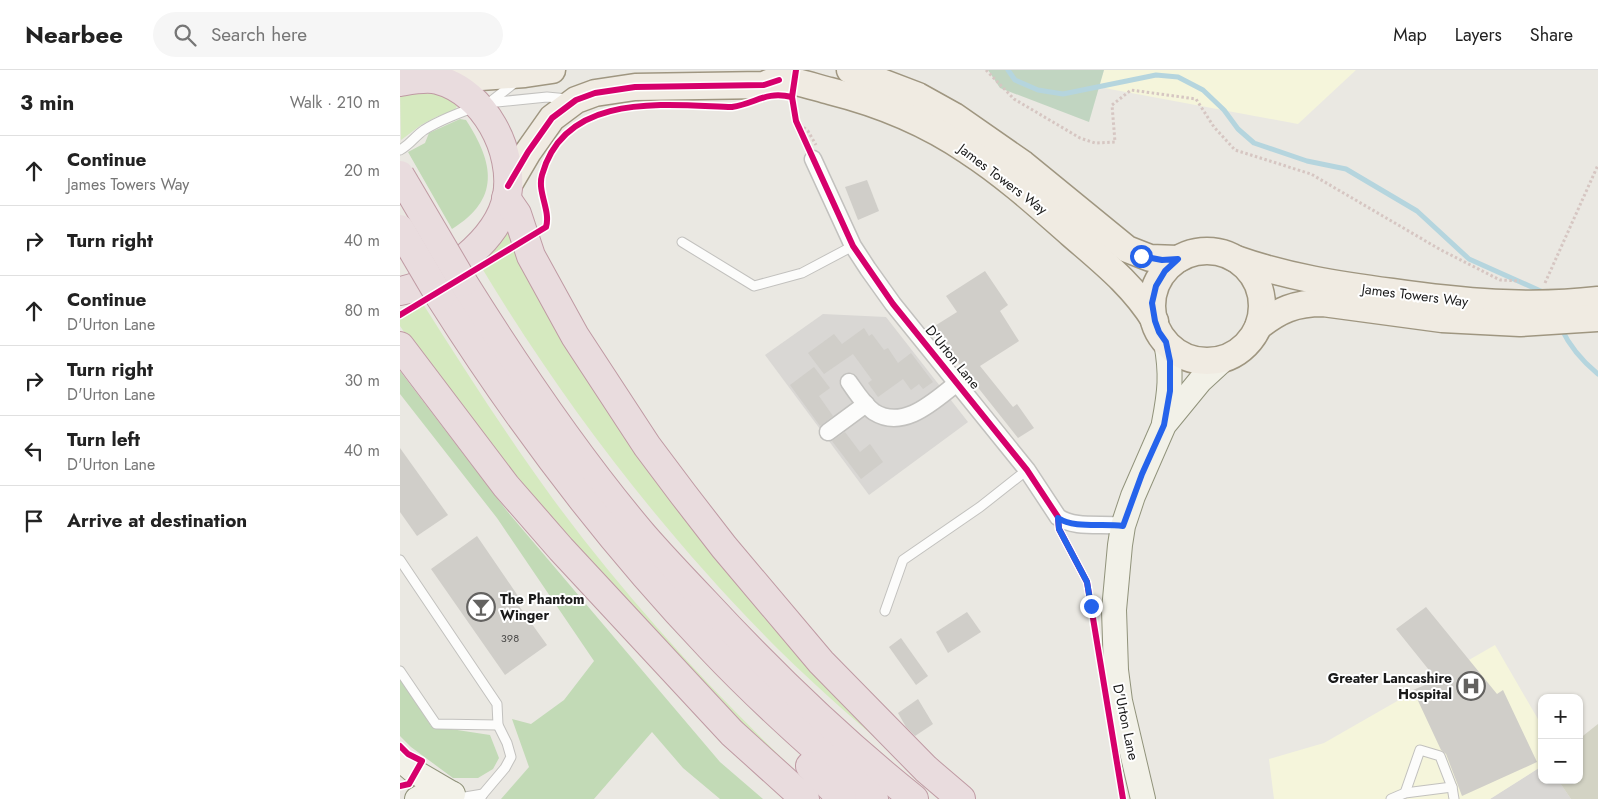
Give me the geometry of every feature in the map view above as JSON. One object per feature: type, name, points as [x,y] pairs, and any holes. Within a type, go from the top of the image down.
[{"type":"highway","points":[[400,82],[432,76],[483,105],[501,143],[506,164],[507,192],[498,219],[476,248],[444,272],[423,284],[400,291]]},
{"type":"highway","points":[[400,175],[463,282],[533,391],[585,461],[644,535],[737,636],[790,688],[850,745],[914,799]]},
{"type":"highway","points":[[507,192],[517,214],[531,256],[575,336],[647,446],[735,561],[821,662],[926,769],[961,799]]},
{"type":"highway","points":[[400,229],[492,377],[540,446],[625,552],[710,647],[773,710],[874,799]]},
{"type":"highway","points":[[400,346],[506,486],[561,549],[732,733],[805,799]]},
{"type":"highway","points":[[540,446],[576,515],[706,665],[800,755],[842,799]]},
{"type":"main road","points":[[432,76],[525,74],[552,70]]},
{"type":"main road","name":"James Towers Way","points":[[850,70],[918,96],[954,116],[1023,164],[1127,249],[1150,258],[1178,259]]},
{"type":"main road","name":"James Towers Way","points":[[576,100],[595,94],[672,78],[764,85],[779,80],[787,81],[874,104],[936,132],[990,166],[1122,278],[1137,294],[1161,332]]},
{"type":"main road","points":[[507,192],[528,152],[552,118],[576,100]]},
{"type":"main road","points":[[1201,251],[1225,253],[1248,268],[1257,281],[1261,296],[1262,312],[1258,327],[1245,346],[1236,353],[1225,358],[1209,361],[1194,359],[1179,352],[1161,332],[1152,303],[1156,286],[1165,271],[1178,259],[1201,251]]},
{"type":"main road","name":"James Towers Way","points":[[1236,259],[1285,274],[1340,285],[1457,301],[1495,304],[1558,302],[1595,312]]},
{"type":"main road","name":"James Towers Way","points":[[1258,327],[1273,315],[1310,303],[1323,303],[1442,319],[1520,323],[1595,312]]},
{"type":"street","name":"D'Urton Lane","points":[[813,159],[853,246],[893,304],[1027,470],[1054,513],[1065,522],[1081,525],[1106,524],[1123,526]]},
{"type":"street","name":"D'Urton Lane","points":[[1143,799],[1120,701],[1114,650],[1114,590],[1123,526],[1142,474],[1164,425],[1171,376],[1161,332]]},
{"type":"street","name":"D'Urton Lane","points":[[1164,425],[1200,381],[1225,358]]},
{"type":"street","points":[[849,382],[866,404],[882,416],[890,418],[908,416],[925,408],[958,383]]},
{"type":"street","points":[[828,432],[866,404]]},
{"type":"street","points":[[400,759],[415,772],[467,797]]},
{"type":"street","points":[[400,792],[402,799]]},
{"type":"street","points":[[417,799],[431,792],[444,792],[467,797]]},
{"type":"lane","points":[[400,150],[410,145],[423,131],[450,117],[483,105],[500,95],[525,74]]},
{"type":"lane","points":[[483,105],[547,97],[576,100]]},
{"type":"lane","points":[[682,242],[754,286],[802,273],[853,246]]},
{"type":"lane","points":[[885,611],[903,560],[980,507],[1027,470]]},
{"type":"lane","points":[[400,560],[497,704],[498,725],[507,743],[511,757],[505,768],[467,797]]},
{"type":"lane","points":[[400,671],[436,724],[498,725]]},
{"type":"lane","points":[[1405,794],[1420,750],[1440,756],[1452,787],[1454,799]]},
{"type":"lane","points":[[1391,799],[1405,794],[1452,787]]},
{"type":"path","points":[[986,70],[1014,100],[1080,138],[1095,143],[1116,142],[1112,105],[1131,90],[1196,99],[1214,127],[1235,150],[1311,174],[1441,250],[1500,280],[1527,282]]},
{"type":"path","points":[[794,113],[813,159]]},
{"type":"path","points":[[1536,283],[1545,284],[1598,165]]},
{"type":"shaded area","points":[[988,70],[1104,70],[1089,122],[1000,88]]},
{"type":"shaded area","points":[[1104,70],[1356,70],[1298,124],[1099,87]]},
{"type":"shaded area","points":[[460,119],[466,120],[483,151],[488,179],[485,193],[479,205],[468,217],[452,229],[408,152],[425,143],[429,133]]},
{"type":"shaded area","points":[[823,314],[886,317],[968,422],[869,495],[765,355]]},
{"type":"shaded area","points":[[400,371],[507,511],[720,762],[763,799],[720,799],[683,768],[652,732],[594,799],[501,799],[529,767],[512,719],[531,724],[564,700],[594,661],[497,518],[400,394]]},
{"type":"shaded area","name":"Greater Lancashire Hospital","points":[[1495,645],[1538,719],[1538,769],[1490,799],[1274,799],[1269,759],[1324,743]]},
{"type":"shaded area","points":[[400,677],[431,726],[490,735],[499,758],[493,769],[478,778],[453,778],[411,747],[400,736]]},
{"type":"shaded area","points":[[1598,724],[1598,799],[1571,799],[1561,784],[1583,784],[1583,736]]},
{"type":"shaded area","points":[[1538,769],[1538,784],[1561,784],[1571,799],[1490,799]]},
{"type":"green space","points":[[421,87],[450,99],[457,106],[455,110],[421,125],[401,140],[400,90]]},
{"type":"green space","points":[[515,224],[546,301],[929,783],[815,685],[736,605],[654,513],[579,415],[510,313],[477,260]]},
{"type":"green space","points":[[423,304],[486,403],[536,475],[613,577],[711,686],[815,790],[761,741],[710,690],[610,584],[500,459],[449,394],[400,326],[400,319]]},
{"type":"building","points":[[867,180],[879,211],[858,220],[845,187]]},
{"type":"building","points":[[985,271],[1008,305],[1000,311],[1019,341],[980,366],[1013,407],[1017,404],[1034,428],[1018,438],[949,351],[946,352],[933,327],[957,312],[946,296]]},
{"type":"building","points":[[864,328],[869,336],[872,334],[884,350],[888,348],[898,363],[911,353],[933,382],[923,389],[919,384],[911,390],[903,379],[878,397],[868,383],[872,380],[853,354],[824,374],[808,353],[834,334],[842,344]]},
{"type":"building","points":[[814,367],[830,388],[819,396],[833,416],[820,426],[790,385]]},
{"type":"building","points":[[845,432],[860,452],[870,444],[883,462],[861,479],[832,441]]},
{"type":"building","points":[[400,448],[448,515],[417,536],[400,512]]},
{"type":"building","name":"The Phantom Winger","points":[[477,536],[518,596],[514,599],[547,645],[505,675],[431,569]]},
{"type":"building","points":[[1426,607],[1497,694],[1503,690],[1537,762],[1462,796],[1446,754],[1441,750],[1413,690],[1437,680],[1396,629]]},
{"type":"building","points":[[967,612],[981,632],[948,653],[936,632]]},
{"type":"building","points":[[901,638],[928,676],[916,685],[889,647]]},
{"type":"building","points":[[918,699],[933,724],[915,736],[906,727],[898,713]]},
{"type":"waterway","points":[[1008,70],[1015,80],[1038,90],[1063,94],[1156,75],[1178,77],[1203,90],[1224,110],[1238,129],[1254,143],[1307,161],[1346,169],[1417,211],[1469,259],[1545,293]]},
{"type":"waterway","points":[[1561,328],[1577,353],[1598,374]]},
{"type":"cycle path","points":[[796,70],[792,97],[796,121],[853,246],[893,304],[1027,470],[1058,517],[1059,529],[1087,582],[1123,799]]},
{"type":"cycle path","points":[[508,186],[528,152],[552,118],[576,100],[595,93],[635,87],[764,85],[779,80]]},
{"type":"cycle path","points":[[400,315],[546,227],[547,215],[541,188],[542,175],[554,148],[572,129],[595,116],[621,109],[649,105],[732,107],[768,96],[792,97]]},
{"type":"cycle path","points":[[400,746],[408,754],[422,761],[409,784],[400,786]]},
{"type":"place","name":"The Phantom Winger","points":[[481,607]]},
{"type":"place","name":"Greater Lancashire Hospital","points":[[1471,686]]},
{"type":"route","points":[[1091,606],[1087,582],[1059,529],[1058,518],[1065,522],[1081,525],[1106,524],[1123,526],[1133,496],[1164,425],[1170,391],[1170,361],[1166,342],[1159,332],[1155,321],[1152,303],[1156,286],[1165,271],[1178,259],[1162,260],[1141,256]]}]
